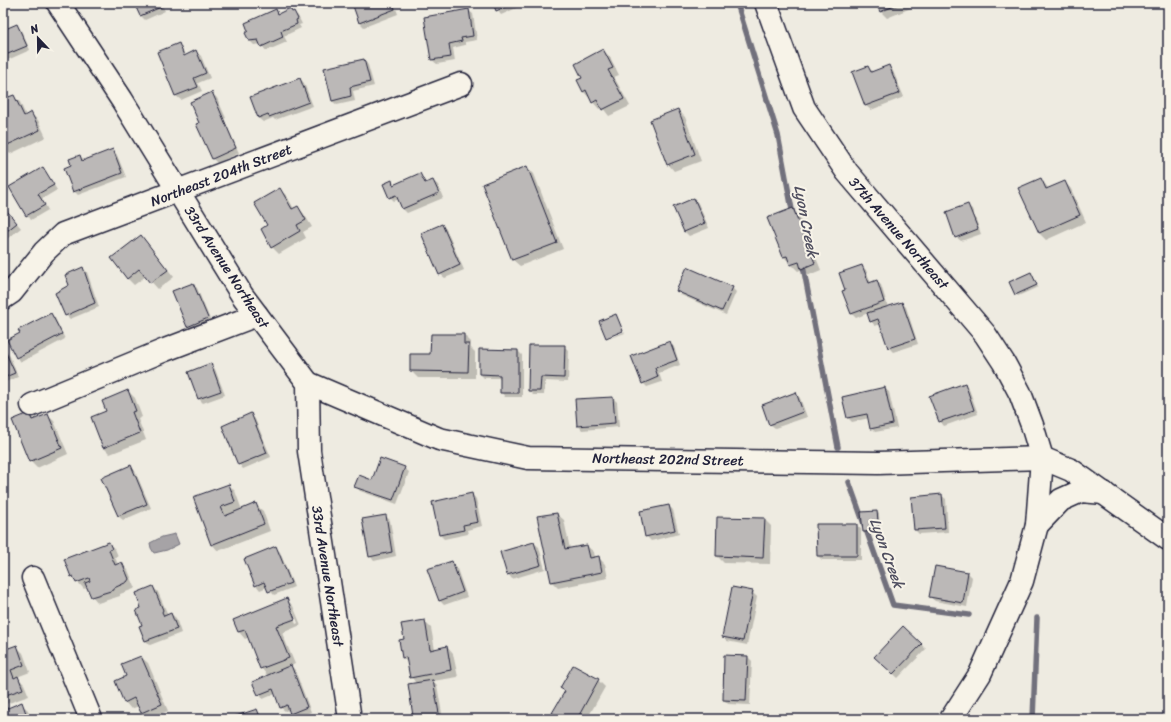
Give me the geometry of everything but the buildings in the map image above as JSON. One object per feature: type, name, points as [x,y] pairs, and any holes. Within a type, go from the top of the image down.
[{"type":"street","name":"33rd Avenue Northeast","points":[[58,3],[179,191],[242,295],[308,384],[308,451],[350,719]]},
{"type":"street","name":"37th Avenue Northeast","points":[[766,3],[804,108],[847,172],[989,340],[1004,363],[1020,393],[1042,458]]},
{"type":"street","name":"Northeast 204th Street","points":[[3,298],[12,292],[44,252],[63,234],[461,84]]},
{"type":"street","points":[[32,405],[165,350],[257,315]]},
{"type":"street","name":"Northeast 202nd Street","points":[[308,384],[439,439],[528,458],[878,463],[1042,458]]},
{"type":"street","points":[[951,719],[980,674],[1022,581],[1037,524],[1042,458],[1071,470],[1168,539]]},
{"type":"street","points":[[1037,524],[1061,500],[1081,491],[1104,493]]},
{"type":"street","points":[[33,578],[91,719]]},
{"type":"shaded area","points":[[175,534],[179,544],[167,550],[154,553],[150,543],[162,537]]},
{"type":"waterway","name":"Lyon Creek","points":[[737,3],[778,135],[793,215]]},
{"type":"waterway","name":"Lyon Creek","points":[[802,261],[838,447]]},
{"type":"waterway","name":"Lyon Creek","points":[[849,482],[893,605],[969,615]]},
{"type":"waterway","name":"Lyon Creek","points":[[1033,719],[1037,618]]}]
